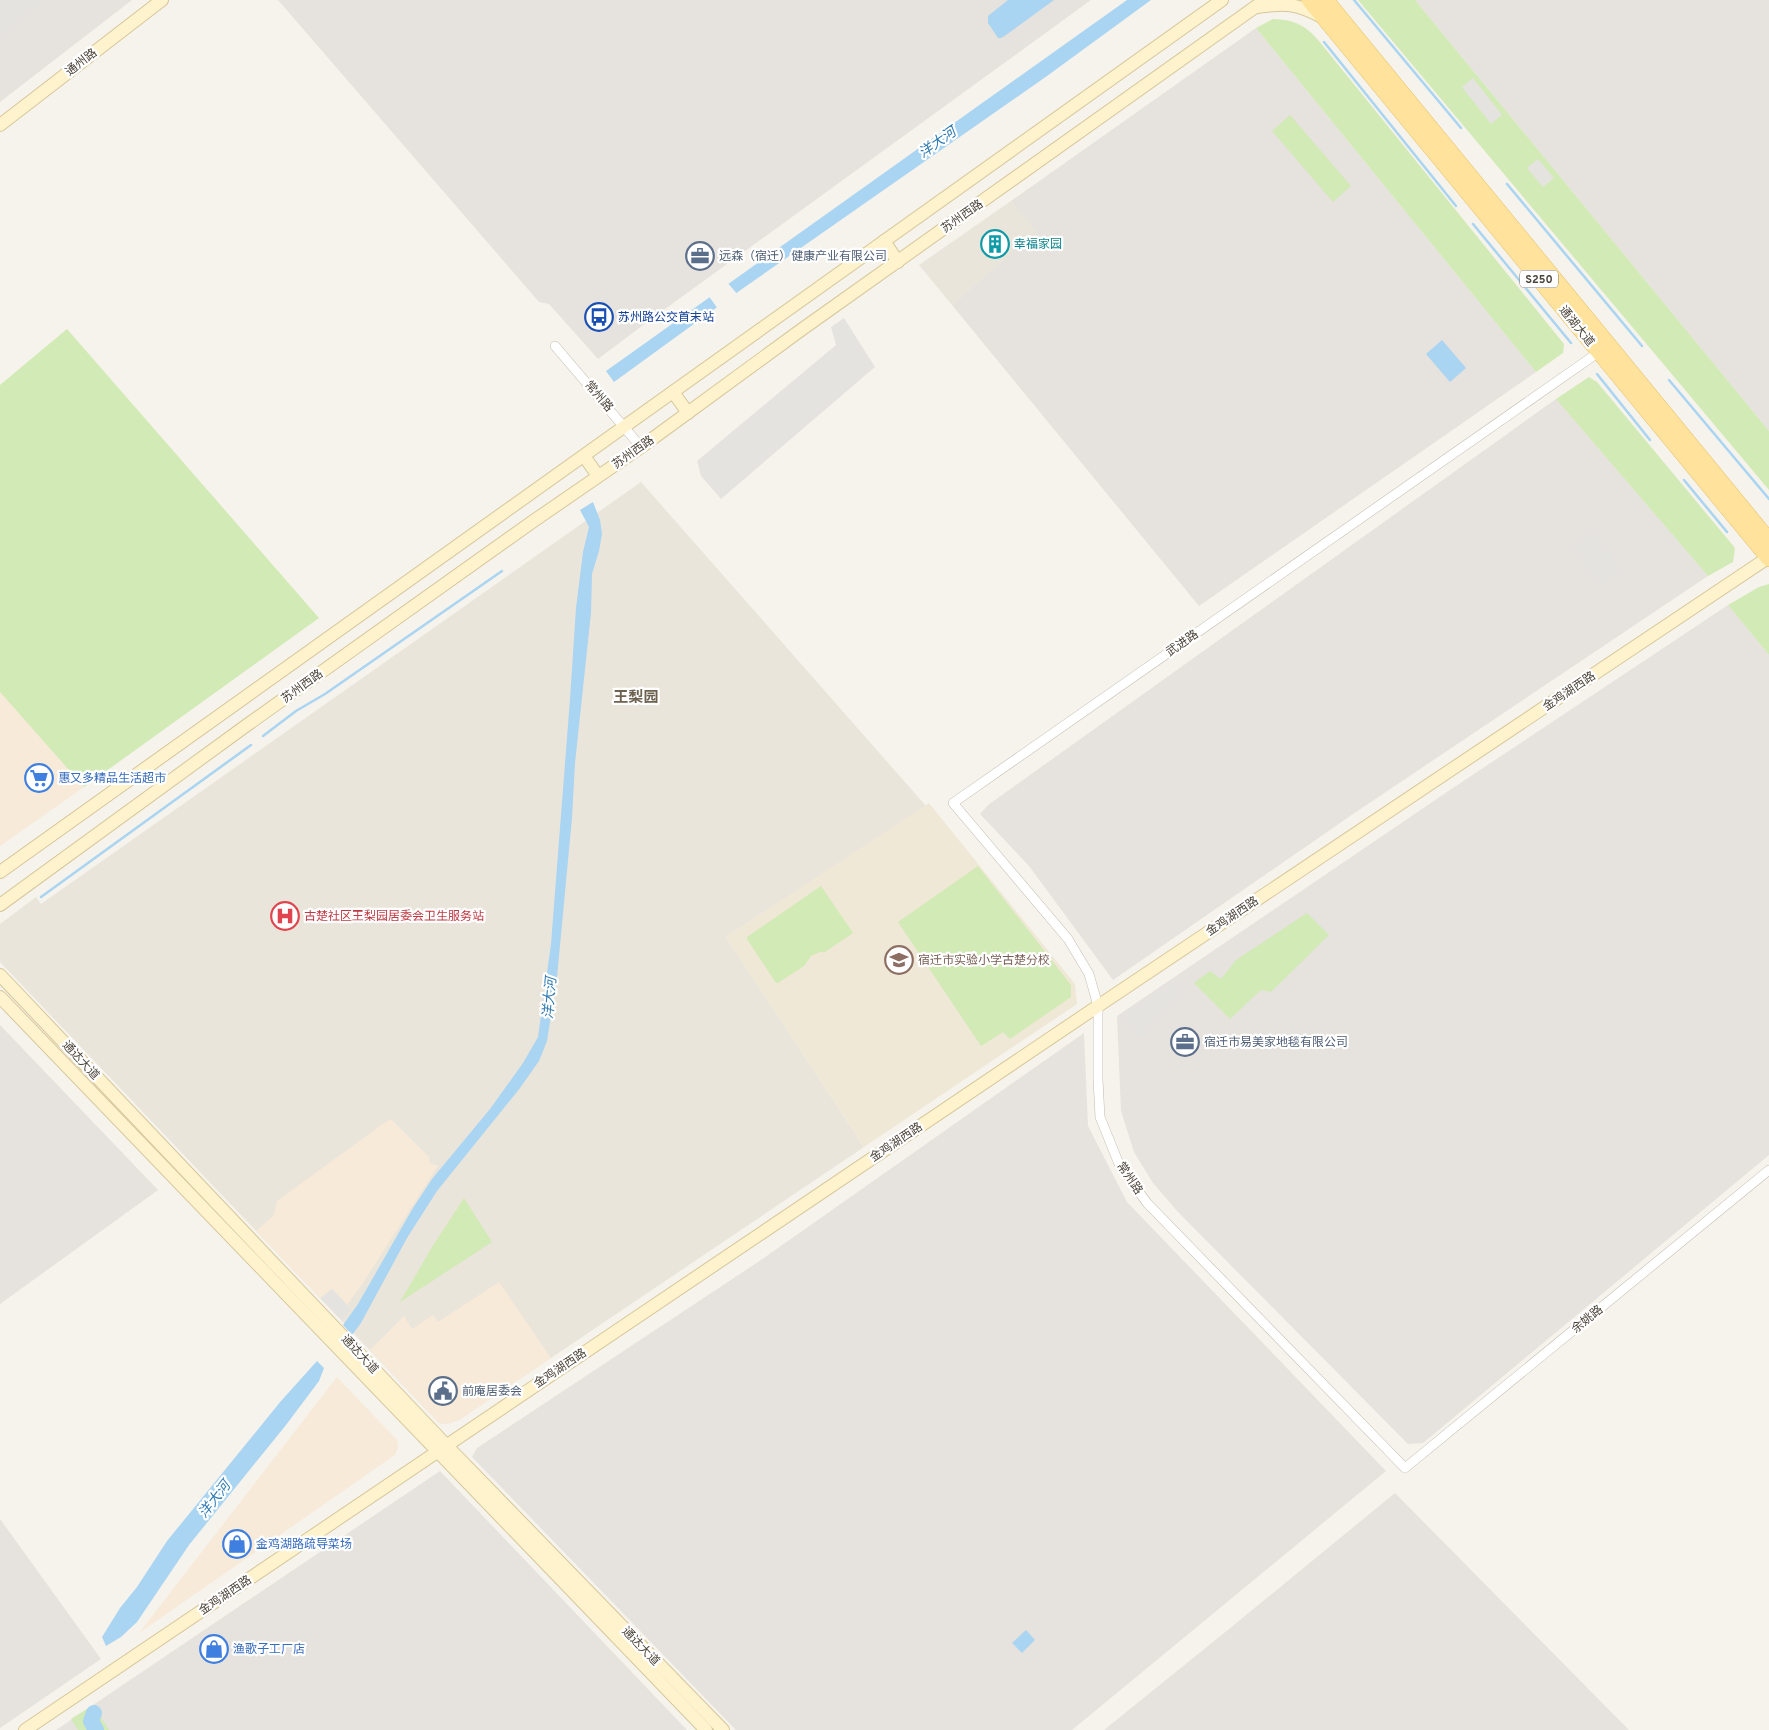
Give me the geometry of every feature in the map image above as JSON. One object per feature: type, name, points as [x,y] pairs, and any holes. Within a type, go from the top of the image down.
[{"type":"main road","name":"通州路","points":[[0,125],[162,0]]},
{"type":"main road","name":"苏州西路","points":[[0,872],[1222,0]]},
{"type":"main road","name":"苏州西路","points":[[0,905],[262,714],[641,447],[1266,0]]},
{"type":"main road","name":"通湖大道","points":[[1309,0],[1329,7],[1769,540]]},
{"type":"main road","points":[[1255,8],[1275,5],[1329,7]]},
{"type":"main road","name":"通湖大道","points":[[1329,7],[1599,352],[1769,558]]},
{"type":"main road","points":[[884,240],[898,262]]},
{"type":"main road","points":[[673,392],[688,413]]},
{"type":"main road","points":[[584,456],[598,476]]},
{"type":"main road","name":"金鸡湖西路","points":[[25,1730],[1098,1006],[1769,558]]},
{"type":"main road","name":"通达大道","points":[[0,975],[441,1449],[706,1730]]},
{"type":"main road","name":"通达大道","points":[[0,998],[441,1449],[722,1730]]},
{"type":"street","name":"常州路","points":[[555,346],[641,447]]},
{"type":"street","name":"武进路","points":[[953,803],[1599,352]]},
{"type":"street","name":"常州路","points":[[953,803],[1068,939],[1089,974],[1098,1006],[1100,1117],[1119,1164],[1147,1203],[1405,1468]]},
{"type":"street","name":"余姚路","points":[[1405,1468],[1769,1170]]},
{"type":"shaded area","points":[[0,0],[132,0],[0,102]]},
{"type":"shaded area","points":[[0,0],[45,0],[45,1],[0,40]]},
{"type":"shaded area","points":[[278,0],[1091,0],[598,359],[549,304],[539,302]]},
{"type":"shaded area","points":[[1415,0],[1769,0],[1769,431]]},
{"type":"shaded area","points":[[1256,28],[1536,372],[1199,606],[952,305],[1037,231],[1011,201]]},
{"type":"shaded area","points":[[1473,78],[1502,115],[1491,124],[1462,87]]},
{"type":"shaded area","points":[[1538,159],[1554,178],[1543,187],[1527,168]]},
{"type":"shaded area","points":[[1011,201],[1038,231],[952,305],[919,265]]},
{"type":"shaded area","points":[[844,318],[875,367],[721,499],[701,476],[697,461],[836,345],[831,327]]},
{"type":"shaded area","points":[[1556,399],[1708,576],[1353,814],[1113,980],[1029,866],[980,814],[988,805]]},
{"type":"shaded area","points":[[641,482],[926,806],[726,937],[864,1147],[459,1420],[446,1424],[439,1423],[0,962],[0,924],[36,897],[41,904]]},
{"type":"shaded area","points":[[1593,527],[1623,571],[1598,588],[1568,544]]},
{"type":"shaded area","points":[[1728,605],[1769,655],[1769,1155],[1423,1443],[1408,1444],[1177,1211],[1153,1183],[1134,1152],[1121,1111],[1117,1016],[1447,792]]},
{"type":"shaded area","points":[[0,692],[84,787],[0,846]]},
{"type":"shaded area","name":"宿迁市实验小学古楚分校","points":[[929,803],[1075,984],[1077,1004],[864,1147],[726,937]]},
{"type":"shaded area","points":[[1173,979],[1187,994],[1141,1039],[1120,1015]]},
{"type":"shaded area","points":[[0,1025],[158,1190],[0,1304]]},
{"type":"shaded area","points":[[1084,1033],[1088,1126],[1127,1202],[1386,1471],[1072,1730],[736,1730],[472,1457],[477,1448],[758,1262]]},
{"type":"shaded area","points":[[391,1119],[429,1157],[430,1163],[438,1166],[347,1305],[332,1289],[320,1298],[256,1231],[274,1215],[277,1201]]},
{"type":"shaded area","points":[[499,1282],[551,1358],[459,1420],[446,1424],[439,1423],[370,1350],[404,1316],[412,1329],[433,1315],[438,1322]]},
{"type":"shaded area","points":[[332,1289],[351,1309],[342,1320],[321,1299]]},
{"type":"shaded area","name":"金鸡湖路疏导菜场","points":[[337,1377],[397,1440],[398,1448],[395,1455],[139,1633]]},
{"type":"shaded area","points":[[440,1471],[687,1730],[56,1730]]},
{"type":"shaded area","points":[[1395,1493],[1629,1730],[1104,1730],[1229,1629]]},
{"type":"shaded area","points":[[0,1519],[101,1659],[0,1728]]},
{"type":"green space","points":[[1358,0],[1415,0],[1769,431],[1769,490]]},
{"type":"green space","points":[[1273,19],[1299,24],[1319,41],[1564,344],[1563,353],[1536,372],[1256,28]]},
{"type":"green space","points":[[1290,115],[1351,186],[1333,202],[1272,131]]},
{"type":"green space","points":[[67,329],[319,618],[84,787],[0,692],[0,385]]},
{"type":"green space","points":[[1589,377],[1597,382],[1735,548],[1733,562],[1708,576],[1556,399]]},
{"type":"green space","points":[[1769,584],[1769,655],[1728,605],[1759,587]]},
{"type":"green space","points":[[978,866],[1071,985],[1071,997],[1010,1039],[1003,1032],[981,1046],[898,922]]},
{"type":"green space","points":[[821,886],[853,933],[825,952],[811,956],[804,966],[776,983],[747,937]]},
{"type":"green space","points":[[1307,913],[1329,935],[1271,992],[1261,990],[1230,1019],[1194,983],[1210,971],[1221,979],[1236,960]]},
{"type":"green space","points":[[464,1198],[492,1242],[400,1302],[432,1247]]},
{"type":"green space","points":[[93,1705],[109,1730],[78,1730],[71,1719]]},
{"type":"water","points":[[1008,0],[1054,0],[1006,35],[998,38],[988,23],[988,16]]},
{"type":"water","points":[[1127,0],[1151,0],[1047,76],[742,289],[614,382],[606,371]]},
{"type":"water","points":[[1442,340],[1466,368],[1450,382],[1426,354]]},
{"type":"water","points":[[593,502],[600,520],[602,534],[592,574],[591,613],[575,763],[572,818],[557,977],[547,1041],[539,1061],[520,1088],[437,1191],[407,1238],[361,1323],[352,1335],[343,1325],[358,1304],[413,1208],[432,1179],[490,1109],[523,1063],[538,1037],[551,944],[576,608],[583,552],[589,527],[580,510]]},
{"type":"water","points":[[317,1361],[324,1368],[319,1381],[189,1545],[137,1622],[121,1637],[106,1646],[102,1637],[167,1541],[281,1401]]},
{"type":"water","points":[[1026,1630],[1035,1640],[1022,1653],[1012,1643]]},
{"type":"pier","points":[[726,281],[738,295],[718,309],[708,295]]},
{"type":"waterway","points":[[1354,0],[1461,128]]},
{"type":"waterway","points":[[1324,42],[1456,206]]},
{"type":"waterway","points":[[1507,184],[1642,346]]},
{"type":"waterway","points":[[1473,224],[1571,343]]},
{"type":"waterway","points":[[1597,374],[1650,440]]},
{"type":"waterway","points":[[1669,380],[1769,499]]},
{"type":"waterway","points":[[1684,480],[1727,532]]},
{"type":"waterway","points":[[263,736],[296,711],[325,694],[502,571]]},
{"type":"waterway","points":[[41,897],[251,745]]},
{"type":"waterway","name":"洋大河","points":[[94,1713],[91,1721],[96,1730]]},
{"type":"place","name":"幸福家园","points":[[995,244]]},
{"type":"place","name":"远森（宿迁）健康产业有限公司","points":[[700,256]]},
{"type":"place","name":"苏州路公交首末站","points":[[599,317]]},
{"type":"place","name":"惠又多精品生活超市","points":[[39,778]]},
{"type":"place","name":"古楚社区王梨园居委会卫生服务站","points":[[285,916]]},
{"type":"place","name":"宿迁市实验小学古楚分校","points":[[899,960]]},
{"type":"place","name":"宿迁市易美家地毯有限公司","points":[[1185,1042]]},
{"type":"place","name":"前庵居委会","points":[[443,1391]]},
{"type":"place","name":"金鸡湖路疏导菜场","points":[[237,1544]]},
{"type":"place","name":"渔歌子工厂店","points":[[214,1649]]},
{"type":"district","name":"王梨园","points":[[636,697]]}]
